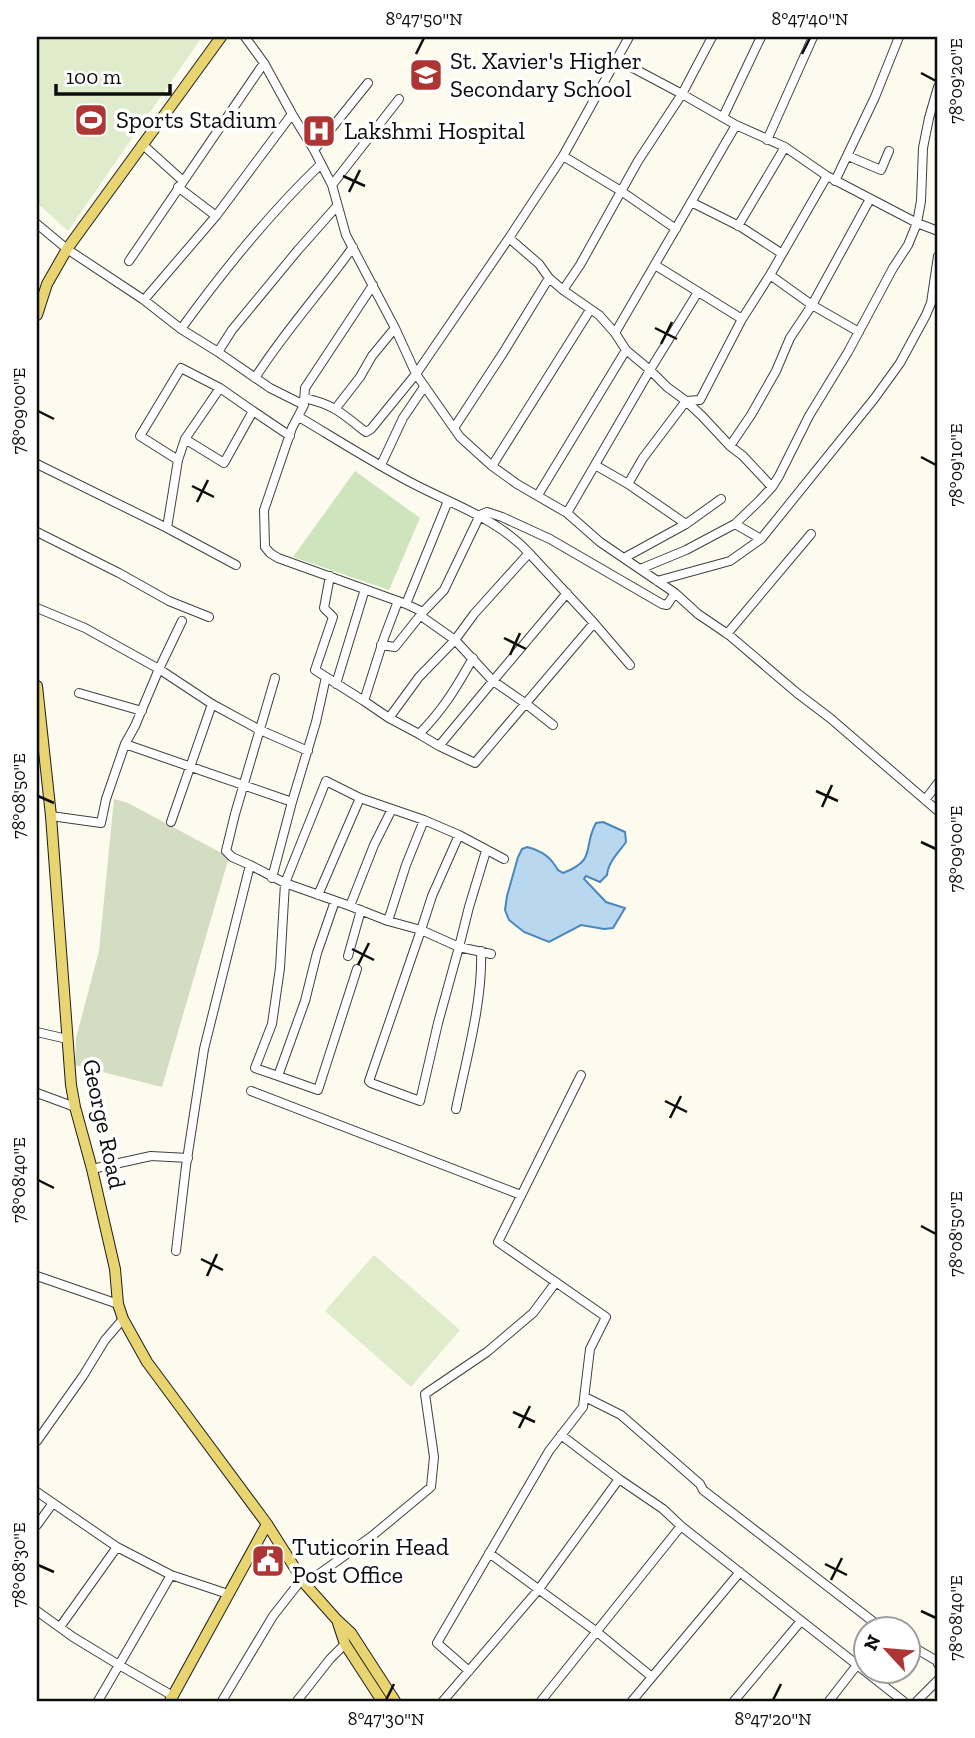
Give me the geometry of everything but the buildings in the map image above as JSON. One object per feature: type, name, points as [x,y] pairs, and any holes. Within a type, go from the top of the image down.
[{"type":"main road","points":[[37,315],[47,284],[66,249],[221,37]]},
{"type":"main road","name":"George Road","points":[[37,685],[51,816],[66,1039],[75,1107],[115,1269],[118,1304],[123,1319],[147,1362],[267,1524],[304,1581],[351,1633],[396,1701]]},
{"type":"main road","points":[[172,1699],[267,1524]]},
{"type":"main road","points":[[337,1620],[345,1644],[381,1700]]},
{"type":"street","points":[[245,37],[264,63],[332,185],[346,235],[416,374],[460,437],[492,466],[566,513],[600,542],[675,593],[830,718],[938,811]]},
{"type":"street","points":[[37,224],[66,249],[270,388],[304,401],[325,402],[366,432],[416,374],[509,238],[563,156],[629,37]]},
{"type":"street","points":[[563,290],[682,94],[712,37]]},
{"type":"street","points":[[723,117],[761,37]]},
{"type":"street","points":[[767,140],[813,37]]},
{"type":"street","points":[[628,484],[643,458],[686,401],[700,400],[742,319],[781,253],[848,156],[899,37]]},
{"type":"street","points":[[616,58],[736,125],[785,147],[831,179],[938,231]]},
{"type":"street","points":[[129,261],[264,63]]},
{"type":"street","points":[[314,150],[368,83]]},
{"type":"street","points":[[640,569],[686,550],[735,523],[772,487],[809,416],[908,245],[917,223],[921,201],[923,148],[938,87]]},
{"type":"street","points":[[332,185],[399,99]]},
{"type":"street","points":[[144,300],[216,216],[292,114]]},
{"type":"street","points":[[615,333],[736,125]]},
{"type":"street","points":[[142,144],[216,216]]},
{"type":"street","points":[[738,226],[785,147]]},
{"type":"street","points":[[848,156],[881,170],[889,151]]},
{"type":"street","points":[[563,156],[676,229]]},
{"type":"street","points":[[181,329],[216,282],[320,165]]},
{"type":"street","points":[[730,446],[776,371],[790,338],[812,304],[870,199]]},
{"type":"street","points":[[691,202],[738,226],[781,253]]},
{"type":"street","points":[[218,352],[232,330],[337,206]]},
{"type":"street","points":[[509,238],[563,290],[599,316],[626,350],[702,416],[772,487]]},
{"type":"street","points":[[256,378],[273,351],[353,247]]},
{"type":"street","points":[[657,581],[730,561],[761,539],[874,399],[905,355],[926,316],[938,256]]},
{"type":"street","points":[[655,265],[742,319]]},
{"type":"street","points":[[770,275],[859,332]]},
{"type":"street","points":[[454,428],[550,278]]},
{"type":"street","points":[[373,285],[304,388],[304,401],[299,417],[289,436],[264,510],[265,547],[278,558],[402,603],[422,614],[455,640],[493,681],[553,725]]},
{"type":"street","points":[[566,513],[698,292]]},
{"type":"street","points":[[492,466],[590,310]]},
{"type":"street","points":[[336,408],[395,328]]},
{"type":"street","points":[[538,495],[626,350]]},
{"type":"street","points":[[177,460],[140,436],[181,368],[220,388],[289,436]]},
{"type":"street","points":[[381,465],[402,418],[424,387]]},
{"type":"street","points":[[167,527],[177,460],[185,439],[220,388]]},
{"type":"street","points":[[386,409],[402,418]]},
{"type":"street","points":[[185,439],[224,463],[253,411]]},
{"type":"street","points":[[299,417],[381,465],[480,515],[515,538],[630,665]]},
{"type":"street","points":[[37,464],[167,527],[236,565]]},
{"type":"street","points":[[595,465],[686,524]]},
{"type":"street","points":[[624,558],[686,524],[720,499]]},
{"type":"street","points":[[364,701],[381,645],[448,501]]},
{"type":"street","points":[[381,645],[395,646],[444,590],[480,515],[487,512],[550,539],[662,604],[667,605],[675,593]]},
{"type":"street","points":[[735,523],[761,539]]},
{"type":"street","points":[[37,532],[169,601],[209,617]]},
{"type":"street","points":[[727,634],[811,534]]},
{"type":"street","points":[[389,718],[419,677],[455,640],[474,614],[528,553]]},
{"type":"street","points":[[330,576],[324,608],[332,617],[315,670],[389,718],[475,763],[594,623]]},
{"type":"street","points":[[336,684],[365,589]]},
{"type":"street","points":[[439,746],[567,593]]},
{"type":"street","points":[[37,608],[85,628],[159,669],[212,704],[260,730],[308,751]]},
{"type":"street","points":[[51,816],[101,823],[106,799],[125,744],[183,621]]},
{"type":"street","points":[[419,734],[450,699],[473,658]]},
{"type":"street","points":[[272,878],[326,677]]},
{"type":"street","points":[[275,678],[226,851],[232,857],[272,878],[388,921],[421,930],[459,947],[491,954]]},
{"type":"street","points":[[79,693],[142,711]]},
{"type":"street","points":[[171,822],[212,704]]},
{"type":"street","points":[[125,744],[292,802]]},
{"type":"street","points":[[358,969],[318,1090],[255,1068],[272,1024],[280,968],[285,883],[326,781],[360,798],[459,835],[504,859]]},
{"type":"street","points":[[925,800],[938,783]]},
{"type":"street","points":[[318,895],[360,798]]},
{"type":"street","points":[[350,906],[374,845],[392,809]]},
{"type":"street","points":[[388,921],[402,874],[424,820]]},
{"type":"street","points":[[459,835],[432,896],[369,1081],[371,1083],[420,1101],[438,1023],[486,850]]},
{"type":"street","points":[[176,1251],[204,1049],[250,865]]},
{"type":"street","points":[[278,1076],[305,1001],[317,953],[335,901]]},
{"type":"street","points":[[348,956],[361,910]]},
{"type":"street","points":[[456,1109],[478,998],[481,951]]},
{"type":"street","points":[[37,1032],[66,1039]]},
{"type":"street","points":[[468,1671],[437,1643],[549,1451],[583,1407],[590,1349],[606,1317],[498,1242],[582,1075]]},
{"type":"street","points":[[251,1091],[521,1195]]},
{"type":"street","points":[[37,1093],[75,1107]]},
{"type":"street","points":[[92,1169],[151,1156],[188,1158]]},
{"type":"street","points":[[37,1276],[118,1304]]},
{"type":"street","points":[[222,1701],[274,1616],[304,1581],[372,1536],[430,1486],[434,1457],[425,1394],[487,1352],[533,1313],[556,1282]]},
{"type":"street","points":[[37,1441],[123,1319]]},
{"type":"street","points":[[584,1397],[621,1415],[700,1484],[703,1490],[867,1616]]},
{"type":"street","points":[[561,1436],[663,1509],[852,1661]]},
{"type":"street","points":[[443,1701],[538,1589],[619,1479]]},
{"type":"street","points":[[37,1492],[117,1547],[171,1575],[228,1594]]},
{"type":"street","points":[[37,1525],[53,1503]]},
{"type":"street","points":[[541,1701],[681,1526]]},
{"type":"street","points":[[60,1627],[117,1547]]},
{"type":"street","points":[[489,1553],[597,1632],[652,1677]]},
{"type":"street","points":[[632,1701],[740,1572]]},
{"type":"street","points":[[99,1701],[171,1575]]},
{"type":"street","points":[[37,1610],[172,1699]]},
{"type":"street","points":[[734,1701],[802,1621]]},
{"type":"street","points":[[297,1701],[330,1658],[345,1644]]},
{"type":"street","points":[[922,1652],[938,1664]]},
{"type":"street","points":[[829,1701],[852,1671]]},
{"type":"street","points":[[917,1701],[938,1680]]},
{"type":"street","points":[[884,1686],[903,1701]]},
{"type":"green space","name":"Sports Stadium","points":[[37,37],[202,37],[68,231],[37,203]]},
{"type":"green space","points":[[355,471],[420,518],[389,590],[293,557]]},
{"type":"green space","points":[[114,799],[128,803],[229,857],[162,1087],[75,1065],[76,1038],[99,951]]},
{"type":"green space","points":[[374,1255],[460,1330],[411,1387],[325,1311]]},
{"type":"water","points":[[603,822],[625,832],[626,842],[600,882],[586,876],[584,879],[606,902],[625,908],[613,928],[581,925],[549,942],[524,932],[509,920],[505,910],[507,896],[522,849],[527,847],[542,853],[563,873],[585,858],[596,823]]},
{"type":"place","name":"St. Xavier's Higher Secondary School","points":[[426,75]]},
{"type":"place","name":"Sports Stadium","points":[[91,120]]},
{"type":"place","name":"Lakshmi Hospital","points":[[319,131]]},
{"type":"place","name":"Tuticorin Head Post Office","points":[[268,1561]]}]
